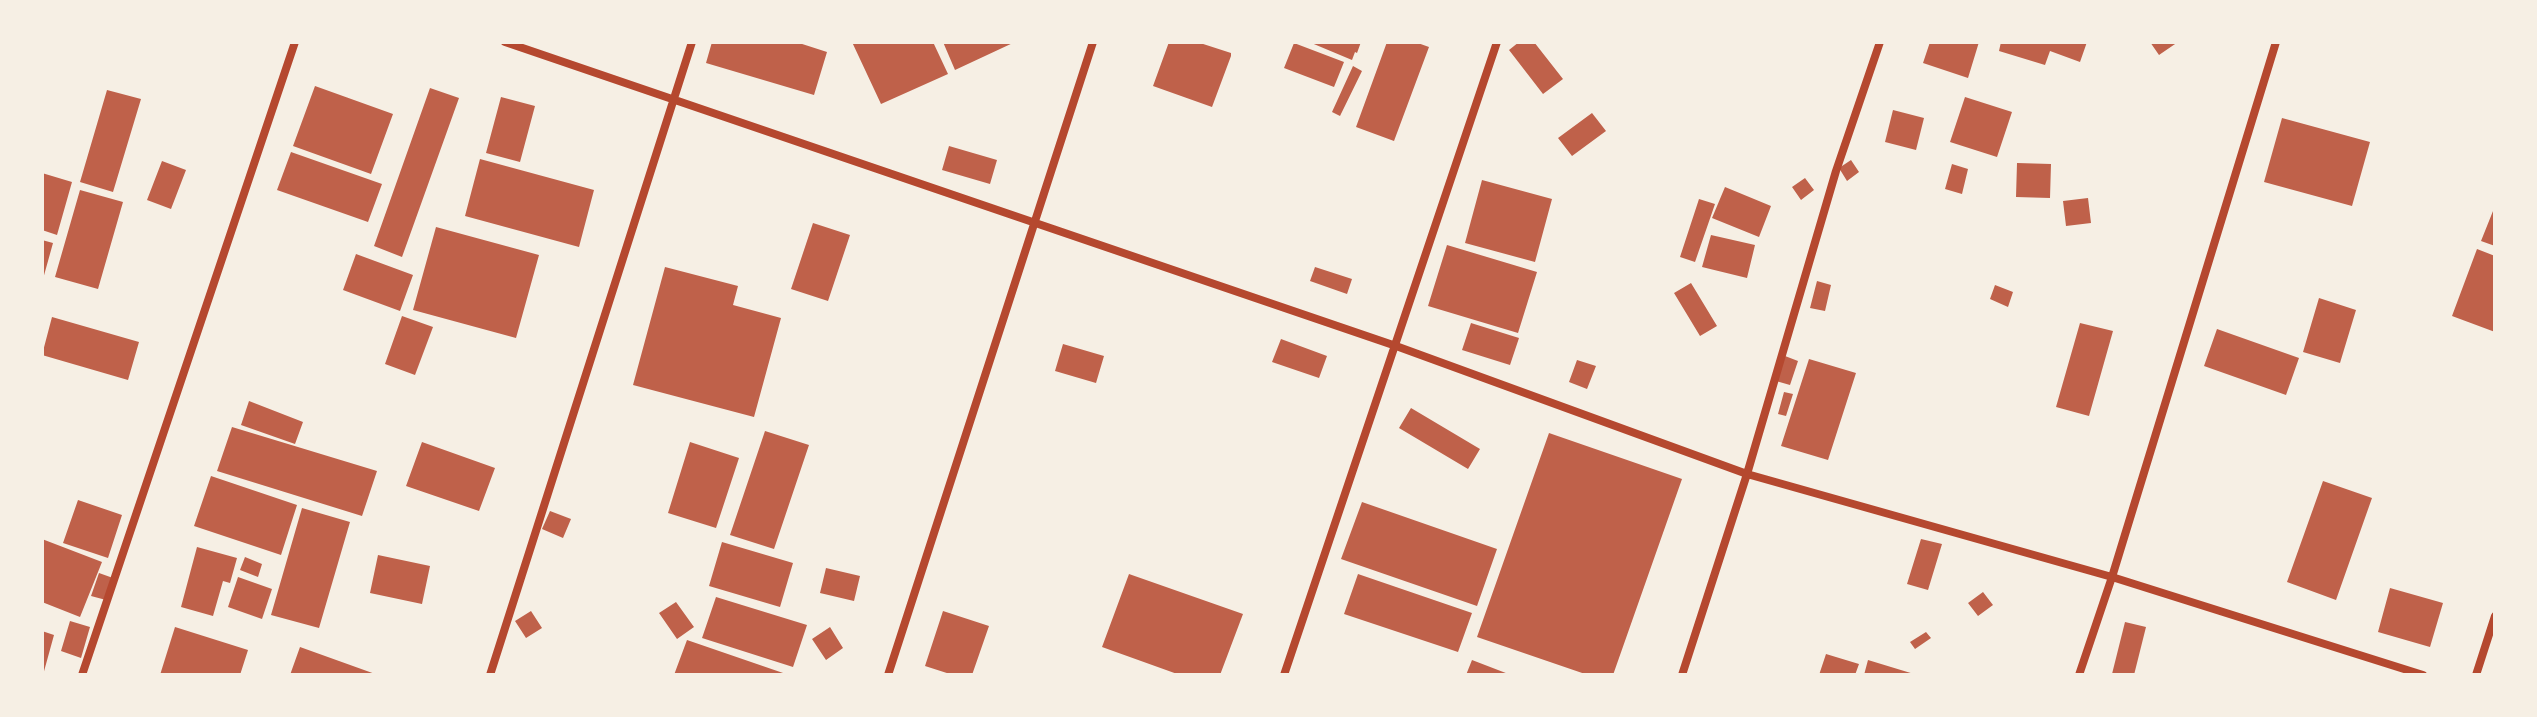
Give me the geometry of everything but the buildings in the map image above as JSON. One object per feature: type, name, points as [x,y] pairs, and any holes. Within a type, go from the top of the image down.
[{"type":"street","points":[[82,675],[295,42]]},
{"type":"street","points":[[505,42],[1396,346],[1747,474],[2112,577],[2423,675]]},
{"type":"street","points":[[490,675],[692,42]]},
{"type":"street","points":[[888,675],[1093,42]]},
{"type":"street","points":[[1284,675],[1497,42]]},
{"type":"street","points":[[1682,675],[1747,474],[1836,171],[1880,42]]},
{"type":"street","points":[[2079,675],[2276,42]]},
{"type":"street","points":[[2476,675],[2495,616]]}]
